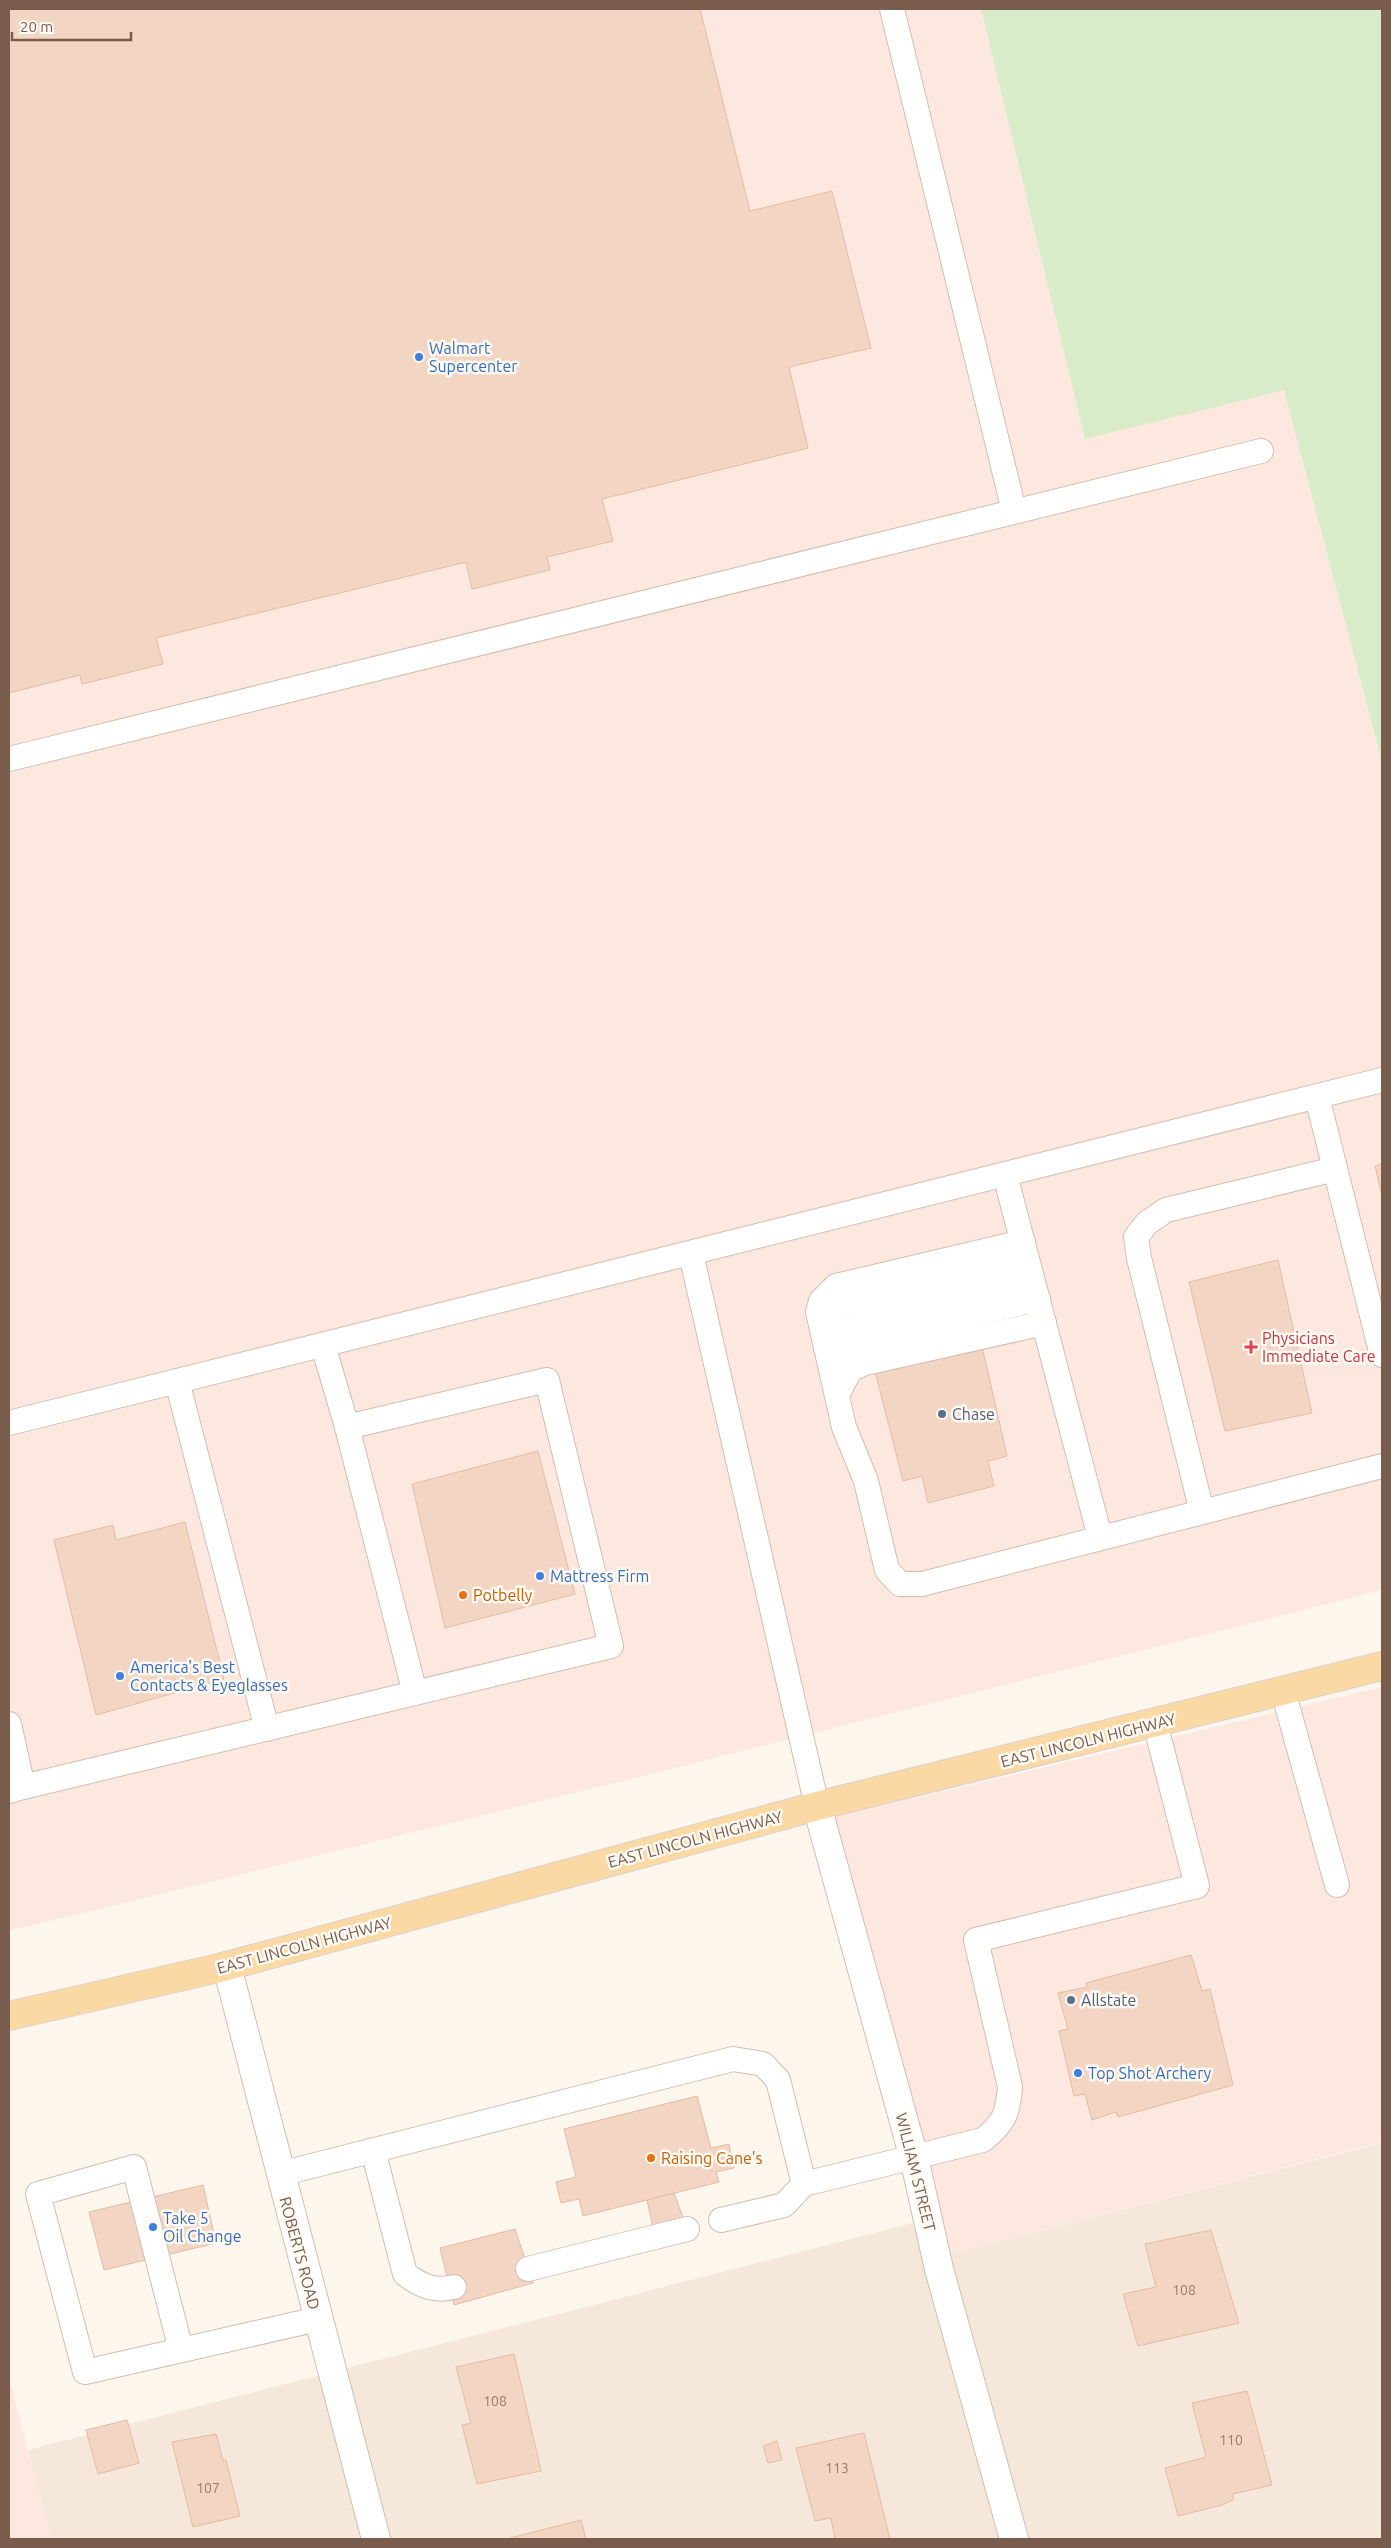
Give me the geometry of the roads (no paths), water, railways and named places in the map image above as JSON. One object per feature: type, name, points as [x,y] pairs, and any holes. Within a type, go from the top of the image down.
[{"type":"main road","name":"EAST LINCOLN HIGHWAY","points":[[9,2016],[227,1966],[817,1806],[1382,1666]]},
{"type":"street","name":"WILLIAM STREET","points":[[817,1806],[914,2158],[940,2268],[1014,2539]]},
{"type":"street","name":"ROBERTS ROAD","points":[[227,1966],[376,2539]]},
{"type":"lane","points":[[892,9],[1014,511]]},
{"type":"lane","points":[[9,759],[1261,451]]},
{"type":"lane","points":[[9,1423],[1382,1080]]},
{"type":"lane","points":[[1317,1097],[1382,1355]]},
{"type":"lane","points":[[1202,1512],[1138,1258],[1136,1237],[1147,1223],[1166,1210],[1335,1169]]},
{"type":"lane","points":[[1005,1175],[1100,1537]]},
{"type":"lane","points":[[691,1254],[817,1806]]},
{"type":"lane","points":[[1030,1270],[836,1286],[820,1301],[818,1312],[844,1427],[866,1481],[887,1570],[900,1584],[922,1584],[1382,1466]]},
{"type":"lane","points":[[824,1339],[836,1330],[848,1325],[1030,1270]]},
{"type":"lane","points":[[834,1385],[834,1356],[851,1344],[1030,1270]]},
{"type":"lane","points":[[834,1385],[850,1370],[865,1363],[1044,1323]]},
{"type":"lane","points":[[323,1345],[347,1427],[415,1694]]},
{"type":"lane","points":[[9,1724],[16,1789],[610,1646],[546,1380],[347,1427]]},
{"type":"lane","points":[[177,1381],[267,1729]]},
{"type":"lane","points":[[1283,1691],[1337,1885]]},
{"type":"lane","points":[[721,2220],[784,2205],[804,2184],[983,2140],[997,2128],[1008,2110],[1010,2087],[976,1940],[1197,1886],[1155,1723]]},
{"type":"lane","points":[[280,2174],[733,2059],[763,2064],[778,2080],[804,2184]]},
{"type":"lane","points":[[373,2150],[405,2274],[422,2286],[443,2290],[454,2287]]},
{"type":"lane","points":[[181,2350],[134,2167],[38,2194],[85,2372],[318,2319]]},
{"type":"lane","points":[[528,2269],[687,2229]]},
{"type":"place","name":"Walmart Supercenter","points":[[419,357]]},
{"type":"place","name":"Physicians Immediate Care","points":[[1251,1347]]},
{"type":"place","name":"Chase","points":[[942,1414]]},
{"type":"place","name":"Mattress Firm","points":[[540,1576]]},
{"type":"place","name":"Potbelly","points":[[463,1595]]},
{"type":"place","name":"America's Best Contacts & Eyeglasses","points":[[120,1676]]},
{"type":"place","name":"Allstate","points":[[1071,2000]]},
{"type":"place","name":"Top Shot Archery","points":[[1078,2073]]},
{"type":"place","name":"Raising Cane's","points":[[651,2158]]},
{"type":"place","name":"Take 5 Oil Change","points":[[153,2227]]}]
